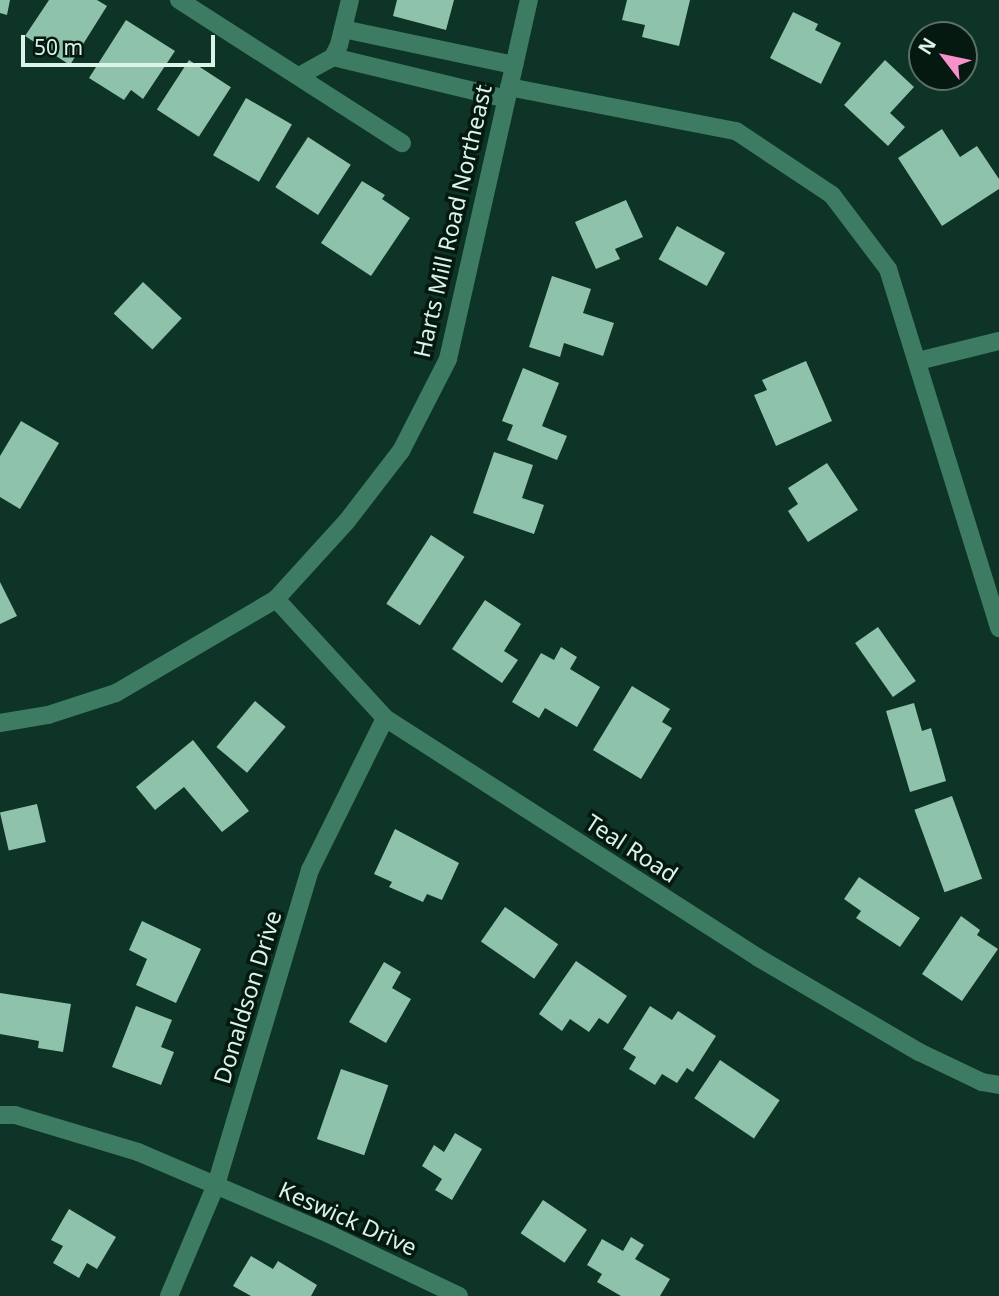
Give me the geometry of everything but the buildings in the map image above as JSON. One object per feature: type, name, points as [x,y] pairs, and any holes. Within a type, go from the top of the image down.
[{"type":"street","points":[[179,0],[402,144]]},
{"type":"street","points":[[333,57],[350,0]]},
{"type":"street","name":"Harts Mill Road Northeast","points":[[0,723],[48,715],[116,693],[276,599],[348,521],[401,451],[448,359],[529,0]]},
{"type":"street","points":[[343,29],[514,65]]},
{"type":"street","points":[[299,76],[333,57],[508,93],[736,131],[832,195],[888,269],[999,628]]},
{"type":"street","points":[[918,361],[999,341]]},
{"type":"street","name":"Teal Road","points":[[276,599],[385,718],[757,957],[919,1052],[982,1082],[999,1085]]},
{"type":"street","name":"Donaldson Drive","points":[[169,1296],[216,1185],[310,870],[385,718]]},
{"type":"street","name":"Keswick Drive","points":[[0,1115],[15,1115],[138,1152],[459,1296]]}]
